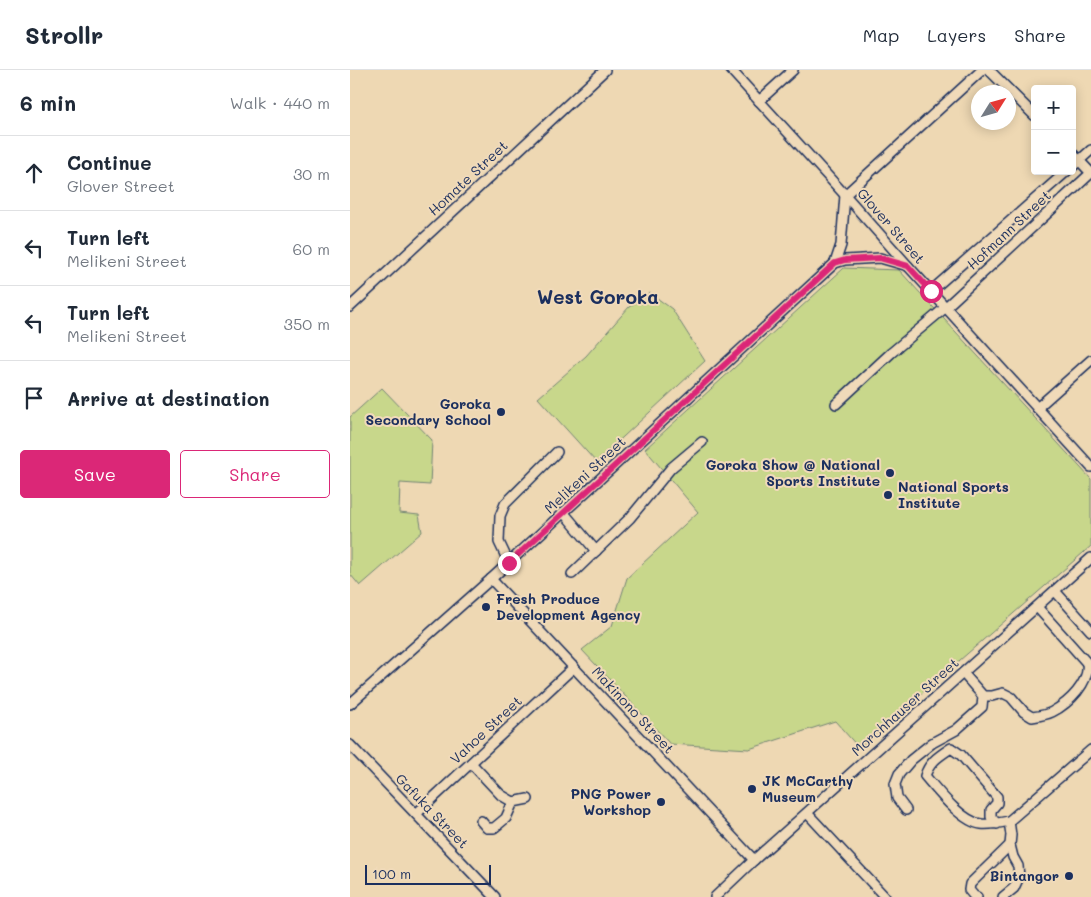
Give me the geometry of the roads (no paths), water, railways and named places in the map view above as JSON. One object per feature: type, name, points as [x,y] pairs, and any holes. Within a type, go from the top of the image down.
[{"type":"street","name":"Homate Street","points":[[350,307],[606,70]]},
{"type":"street","name":"Glover Street","points":[[731,70],[1091,467]]},
{"type":"street","points":[[759,101],[792,70]]},
{"type":"street","points":[[835,263],[841,245],[845,195],[982,70]]},
{"type":"street","points":[[989,70],[1031,112]]},
{"type":"street","points":[[1091,150],[1076,164],[1091,173]]},
{"type":"street","name":"Hofmann Street","points":[[836,404],[891,353],[946,307],[1091,173]]},
{"type":"street","name":"Hofmann Street","points":[[931,291],[1062,175]]},
{"type":"street","points":[[835,263],[845,260],[880,258],[908,266]]},
{"type":"street","name":"Melikeni Street","points":[[350,704],[492,579],[835,263]]},
{"type":"street","points":[[1037,408],[1091,360]]},
{"type":"street","points":[[572,574],[630,518],[671,468],[702,442]]},
{"type":"street","points":[[509,563],[499,542],[500,516],[505,504],[557,452]]},
{"type":"street","points":[[564,513],[596,551]]},
{"type":"street","name":"Morchhauser Street","points":[[715,897],[1091,558]]},
{"type":"street","name":"Makinono Street","points":[[492,579],[754,860]]},
{"type":"street","points":[[1056,591],[1091,631]]},
{"type":"street","points":[[983,696],[1003,693],[1012,697],[1024,712],[1032,717],[1051,713],[1064,704],[1082,686],[1089,667],[1037,607]]},
{"type":"street","name":"Vahoe Street","points":[[416,814],[574,667]]},
{"type":"street","points":[[906,810],[897,798],[895,784],[900,774],[911,760],[932,743],[956,730],[982,707],[983,696],[963,674]]},
{"type":"street","name":"Gafuka Street","points":[[350,745],[495,897]]},
{"type":"street","points":[[997,824],[991,817],[991,810],[997,803],[997,797],[961,755],[951,748],[939,755],[927,768],[925,776],[964,818],[980,824],[997,824],[1009,821],[1091,750]]},
{"type":"street","points":[[471,763],[501,795],[513,802],[528,799]]},
{"type":"street","points":[[481,821],[487,828],[494,828],[506,818],[513,802]]},
{"type":"street","points":[[807,813],[885,897]]},
{"type":"street","points":[[1003,897],[1014,888],[1019,877],[1018,866],[1013,857],[1010,844],[1009,821]]},
{"type":"street","points":[[977,897],[969,890],[970,884],[1010,844]]},
{"type":"place","name":"Goroka Secondary School","points":[[501,412]]},
{"type":"place","name":"Goroka Show @ National Sports Institute","points":[[890,473]]},
{"type":"place","name":"National Sports Institute","points":[[888,495]]},
{"type":"place","name":"Fresh Produce Development Agency","points":[[486,607]]},
{"type":"place","name":"JK McCarthy Museum","points":[[752,789]]},
{"type":"place","name":"PNG Power Workshop","points":[[661,802]]},
{"type":"place","name":"Bintangor","points":[[1069,876]]},
{"type":"district","name":"West Goroka","points":[[598,297]]}]
